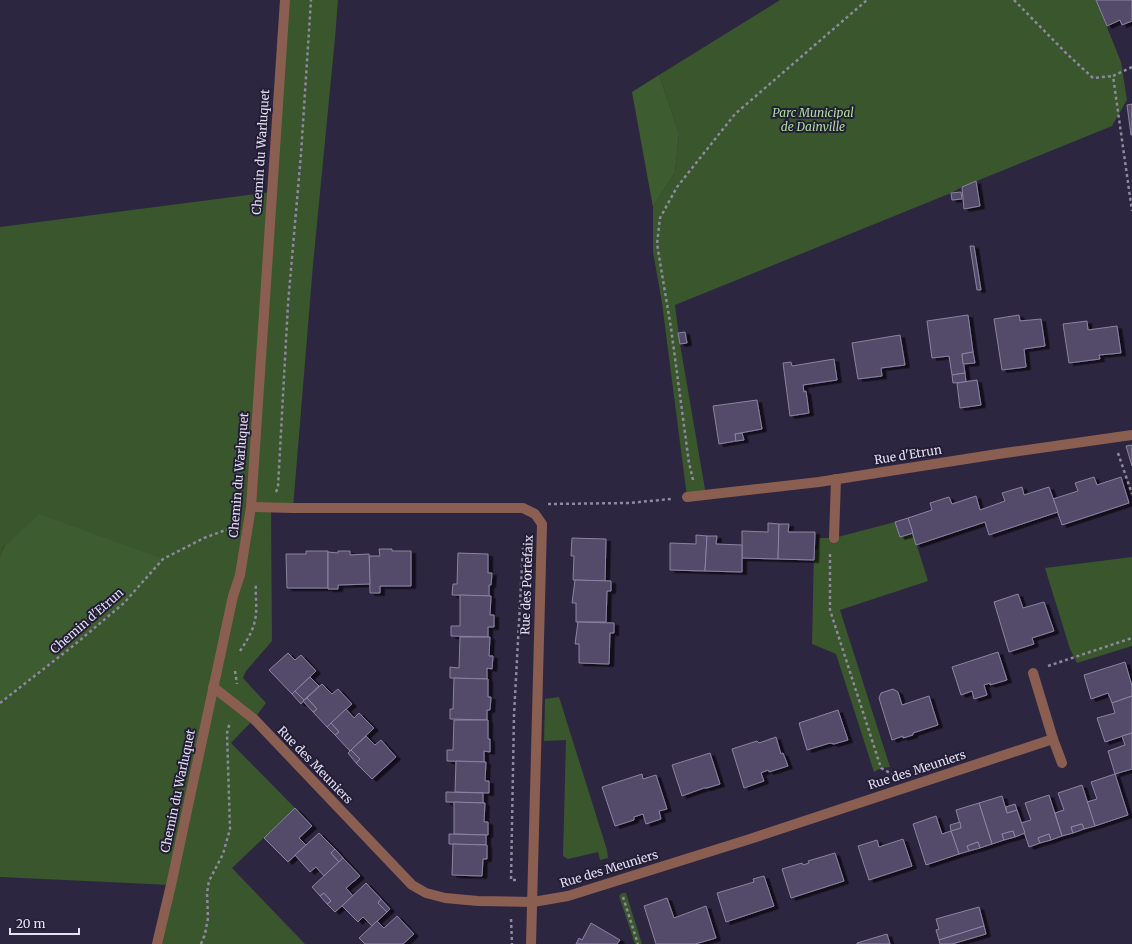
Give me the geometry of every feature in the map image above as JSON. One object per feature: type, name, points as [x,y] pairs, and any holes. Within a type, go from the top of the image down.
[{"type":"street","name":"Chemin du Warluquet","points":[[157,944],[233,596],[240,575],[251,507],[285,0]]},
{"type":"street","name":"Rue d'Etrun","points":[[692,496],[836,479],[998,454],[1132,436]]},
{"type":"street","points":[[834,538],[836,479]]},
{"type":"street","points":[[251,507],[523,508],[535,514]]},
{"type":"street","name":"Rue des Portefaix","points":[[531,944],[542,524],[535,514]]},
{"type":"street","points":[[1033,673],[1053,739],[1062,763]]},
{"type":"street","name":"Rue des Meuniers","points":[[213,687],[254,719],[412,885],[426,893],[445,898],[478,901],[533,902],[568,896],[1053,739]]},
{"type":"path","points":[[271,508],[278,486],[288,304],[311,0]]},
{"type":"path","points":[[535,514],[545,504],[629,503],[692,496],[671,328],[657,244],[660,218],[677,187],[735,114],[867,0]]},
{"type":"path","points":[[1014,0],[1093,78],[1113,76],[1132,67]]},
{"type":"path","points":[[1113,76],[1132,210]]},
{"type":"path","points":[[1115,438],[1116,446],[1132,494]]},
{"type":"path","name":"Chemin d'Etrun","points":[[0,703],[73,646],[124,603],[163,559],[204,538],[248,521]]},
{"type":"path","points":[[834,538],[830,549],[830,610],[881,768],[894,775],[898,790]]},
{"type":"path","points":[[523,543],[514,715],[511,880],[533,880]]},
{"type":"path","points":[[1033,673],[1066,660],[1132,638]]},
{"type":"path","points":[[615,882],[622,893],[638,944]]},
{"type":"green space","points":[[285,0],[338,0],[313,265],[293,508],[271,508],[272,641],[246,671],[243,678],[266,703],[254,719],[231,743],[295,808],[232,868],[305,944],[157,944],[171,885],[0,877],[0,703],[73,646],[124,603],[4,546],[0,556],[0,227],[271,192]]},
{"type":"green space","name":"Parc Municipal de Dainville","points":[[780,0],[1096,0],[1121,62],[1127,100],[1112,126],[675,305],[680,344],[706,495],[687,497],[662,303],[653,252],[653,207],[675,172],[679,133],[659,75]]},
{"type":"green space","points":[[659,75],[679,133],[675,172],[653,207],[632,92]]},
{"type":"green space","points":[[39,514],[163,559],[124,603],[73,646],[0,703],[0,556],[4,547]]},
{"type":"green space","points":[[895,522],[900,537],[913,533],[928,581],[840,610],[890,767],[881,768],[874,772],[836,654],[812,644],[814,550],[818,549],[819,538],[834,538]]},
{"type":"green space","points":[[1132,557],[1132,646],[1077,663],[1070,649],[1045,568]]},
{"type":"green space","points":[[559,697],[607,850],[608,858],[600,860],[598,852],[568,859],[563,856],[566,740],[544,741],[545,699]]},
{"type":"green space","points":[[622,893],[626,893],[642,944],[635,944],[619,896]]},
{"type":"building","points":[[1096,0],[1132,0],[1132,21],[1122,25],[1120,20],[1107,26]]},
{"type":"building","points":[[1132,104],[1132,135],[1131,135],[1127,105]]},
{"type":"building","points":[[976,181],[980,206],[964,209],[962,187]]},
{"type":"building","points":[[961,192],[962,199],[952,200],[951,193]]},
{"type":"building","points":[[970,246],[974,246],[981,290],[977,290]]},
{"type":"building","points":[[968,315],[973,352],[962,354],[965,373],[952,375],[949,356],[932,358],[927,321]]},
{"type":"building","points":[[1019,315],[1020,321],[1041,319],[1045,346],[1024,349],[1026,367],[1002,370],[994,319]]},
{"type":"building","points":[[1087,321],[1088,330],[1117,326],[1121,353],[1099,355],[1100,359],[1069,363],[1063,324]]},
{"type":"building","points":[[685,332],[687,343],[680,344],[678,333]]},
{"type":"building","points":[[900,335],[905,365],[881,368],[882,376],[858,379],[852,343]]},
{"type":"building","points":[[973,352],[975,363],[963,364],[962,354]]},
{"type":"building","points":[[834,359],[837,380],[803,385],[804,392],[806,391],[809,413],[790,416],[783,363],[791,362],[792,366]]},
{"type":"building","points":[[965,373],[966,382],[953,383],[952,375]]},
{"type":"building","points":[[977,380],[981,405],[960,408],[957,383]]},
{"type":"building","points":[[757,400],[762,429],[735,434],[736,441],[719,444],[713,406]]},
{"type":"building","points":[[742,433],[744,440],[736,441],[735,434]]},
{"type":"building","points":[[1132,445],[1132,466],[1126,446]]},
{"type":"building","points":[[1094,477],[1097,485],[1121,477],[1129,503],[1062,525],[1053,499],[1078,491],[1075,483]]},
{"type":"building","points":[[1022,487],[1024,495],[1049,487],[1058,512],[989,535],[985,522],[916,545],[908,518],[932,510],[930,503],[949,497],[952,504],[976,496],[980,510],[1005,501],[1002,493]]},
{"type":"building","points":[[908,518],[913,533],[900,537],[895,522]]},
{"type":"building","points":[[768,523],[779,524],[778,559],[742,558],[742,531],[768,532]]},
{"type":"building","points":[[779,524],[789,524],[788,532],[815,532],[814,560],[778,559]]},
{"type":"building","points":[[696,535],[707,536],[705,571],[670,570],[670,543],[696,544]]},
{"type":"building","points":[[707,536],[717,536],[716,544],[742,545],[742,572],[705,571]]},
{"type":"building","points":[[572,538],[606,539],[605,581],[573,580],[574,556],[571,556]]},
{"type":"building","points":[[379,549],[411,551],[411,586],[380,586],[380,593],[370,593],[369,556],[380,556]]},
{"type":"building","points":[[306,551],[328,551],[328,588],[287,588],[286,554],[306,554]]},
{"type":"building","points":[[338,551],[350,551],[350,555],[369,554],[370,584],[338,585],[338,589],[328,589],[328,552],[338,553]]},
{"type":"building","points":[[458,553],[488,554],[488,573],[492,573],[491,585],[489,585],[489,596],[452,595],[453,584],[457,584]]},
{"type":"building","points":[[575,580],[611,581],[611,591],[607,591],[606,622],[576,622],[576,603],[572,603]]},
{"type":"building","points":[[1018,594],[1023,608],[1044,602],[1054,631],[1032,638],[1034,644],[1009,652],[994,602]]},
{"type":"building","points":[[460,595],[491,596],[490,615],[494,615],[494,627],[488,627],[488,637],[451,636],[451,626],[460,626]]},
{"type":"building","points":[[578,622],[614,623],[614,633],[610,633],[609,664],[579,663],[579,644],[575,644]]},
{"type":"building","points":[[460,637],[490,637],[489,656],[493,656],[492,669],[487,668],[487,679],[450,678],[450,667],[459,668]]},
{"type":"building","points":[[998,652],[1007,680],[990,685],[990,683],[984,685],[987,695],[974,699],[972,691],[961,695],[952,667]]},
{"type":"building","points":[[288,653],[295,660],[301,655],[316,671],[292,694],[269,670]]},
{"type":"building","points":[[1125,662],[1132,686],[1132,696],[1112,703],[1108,693],[1091,699],[1084,675]]},
{"type":"building","points":[[310,677],[319,686],[304,700],[295,691]]},
{"type":"building","points":[[454,678],[488,679],[488,697],[491,697],[490,710],[487,710],[487,720],[450,719],[450,709],[453,709]]},
{"type":"building","points":[[322,684],[332,694],[338,689],[352,704],[327,727],[313,712],[317,709],[307,698]]},
{"type":"building","points":[[893,689],[898,692],[902,705],[929,696],[938,725],[913,733],[913,735],[903,738],[903,736],[892,740],[879,698],[881,693]]},
{"type":"building","points":[[295,691],[304,700],[301,704],[292,694]]},
{"type":"building","points":[[1132,696],[1132,733],[1105,742],[1097,718],[1115,713],[1112,703]]},
{"type":"building","points":[[307,698],[317,709],[313,712],[303,701]]},
{"type":"building","points":[[346,709],[354,718],[359,713],[374,728],[350,751],[335,735],[339,732],[331,723]]},
{"type":"building","points":[[838,710],[848,740],[834,744],[830,743],[807,750],[799,723]]},
{"type":"building","points":[[454,720],[488,720],[490,752],[484,751],[484,762],[447,761],[447,750],[453,750]]},
{"type":"building","points":[[331,723],[339,732],[335,735],[327,727]]},
{"type":"building","points":[[1132,733],[1132,769],[1115,774],[1108,751],[1125,745],[1122,736]]},
{"type":"building","points":[[366,736],[375,745],[381,740],[396,757],[372,779],[356,763],[360,759],[351,750]]},
{"type":"building","points":[[776,737],[781,754],[783,753],[788,766],[761,773],[764,781],[744,788],[732,749],[757,741],[759,743]]},
{"type":"building","points":[[351,750],[360,759],[356,763],[348,753]]},
{"type":"building","points":[[710,753],[720,784],[682,796],[672,765]]},
{"type":"building","points":[[456,761],[486,762],[485,781],[489,781],[489,793],[455,792]]},
{"type":"building","points":[[642,774],[643,779],[656,775],[667,809],[659,811],[661,819],[646,824],[643,814],[634,817],[634,820],[615,826],[602,787]]},
{"type":"building","points":[[1115,774],[1128,815],[1095,826],[1087,802],[1097,799],[1091,782]]},
{"type":"building","points":[[1082,785],[1095,826],[1084,829],[1082,824],[1071,827],[1073,833],[1062,836],[1055,813],[1064,810],[1058,793]]},
{"type":"building","points":[[446,792],[483,793],[483,803],[446,802]]},
{"type":"building","points":[[1049,795],[1062,836],[1051,840],[1049,834],[1038,838],[1040,843],[1029,847],[1021,823],[1031,820],[1025,803]]},
{"type":"building","points":[[1002,796],[1007,813],[1017,810],[1025,833],[1015,837],[1013,831],[1002,834],[1004,840],[992,844],[979,803]]},
{"type":"building","points":[[454,802],[485,803],[484,822],[488,822],[488,835],[454,834]]},
{"type":"building","points":[[979,803],[992,844],[980,848],[978,842],[967,846],[969,851],[959,854],[951,831],[961,828],[956,810]]},
{"type":"building","points":[[1015,804],[1017,810],[1007,813],[1006,807]]},
{"type":"building","points":[[295,808],[312,826],[299,838],[306,845],[288,862],[264,838]]},
{"type":"building","points":[[936,816],[942,834],[951,831],[959,854],[926,865],[913,824]]},
{"type":"building","points":[[960,822],[961,828],[951,831],[950,825]]},
{"type":"building","points":[[1082,824],[1084,829],[1073,833],[1071,827]]},
{"type":"building","points":[[1013,831],[1015,837],[1004,840],[1002,834]]},
{"type":"building","points":[[319,833],[335,849],[331,853],[339,862],[324,876],[316,867],[310,872],[295,855]]},
{"type":"building","points":[[449,834],[486,835],[486,845],[449,844]]},
{"type":"building","points":[[1049,834],[1051,840],[1040,843],[1038,838]]},
{"type":"building","points":[[903,839],[912,866],[869,880],[858,846],[877,840],[879,847]]},
{"type":"building","points":[[978,842],[980,848],[969,851],[967,846]]},
{"type":"building","points":[[453,844],[487,845],[487,859],[483,859],[482,876],[452,875]]},
{"type":"building","points":[[335,849],[343,858],[339,862],[331,853]]},
{"type":"building","points":[[835,853],[844,881],[791,898],[782,869],[802,863],[803,865],[809,863],[808,861]]},
{"type":"building","points":[[343,858],[360,876],[346,888],[353,896],[335,912],[327,904],[331,901],[324,893],[320,896],[312,887]]},
{"type":"building","points":[[764,876],[774,906],[726,922],[717,893],[754,882],[753,879]]},
{"type":"building","points":[[366,883],[381,899],[378,903],[387,912],[372,926],[363,917],[358,922],[342,906]]},
{"type":"building","points":[[324,893],[331,901],[327,904],[320,896]]},
{"type":"building","points":[[667,898],[674,918],[706,906],[716,938],[695,944],[656,944],[644,906]]},
{"type":"building","points":[[381,899],[390,909],[387,912],[378,903]]},
{"type":"building","points":[[979,907],[984,926],[939,940],[936,930],[939,929],[936,919]]},
{"type":"building","points":[[397,916],[414,934],[403,944],[365,944],[359,938],[377,921],[384,928]]},
{"type":"building","points":[[591,923],[620,940],[617,944],[576,944],[579,938],[582,940]]},
{"type":"building","points":[[984,926],[986,934],[952,944],[940,944],[939,940]]},
{"type":"building","points":[[887,934],[890,944],[857,944],[857,943]]}]
